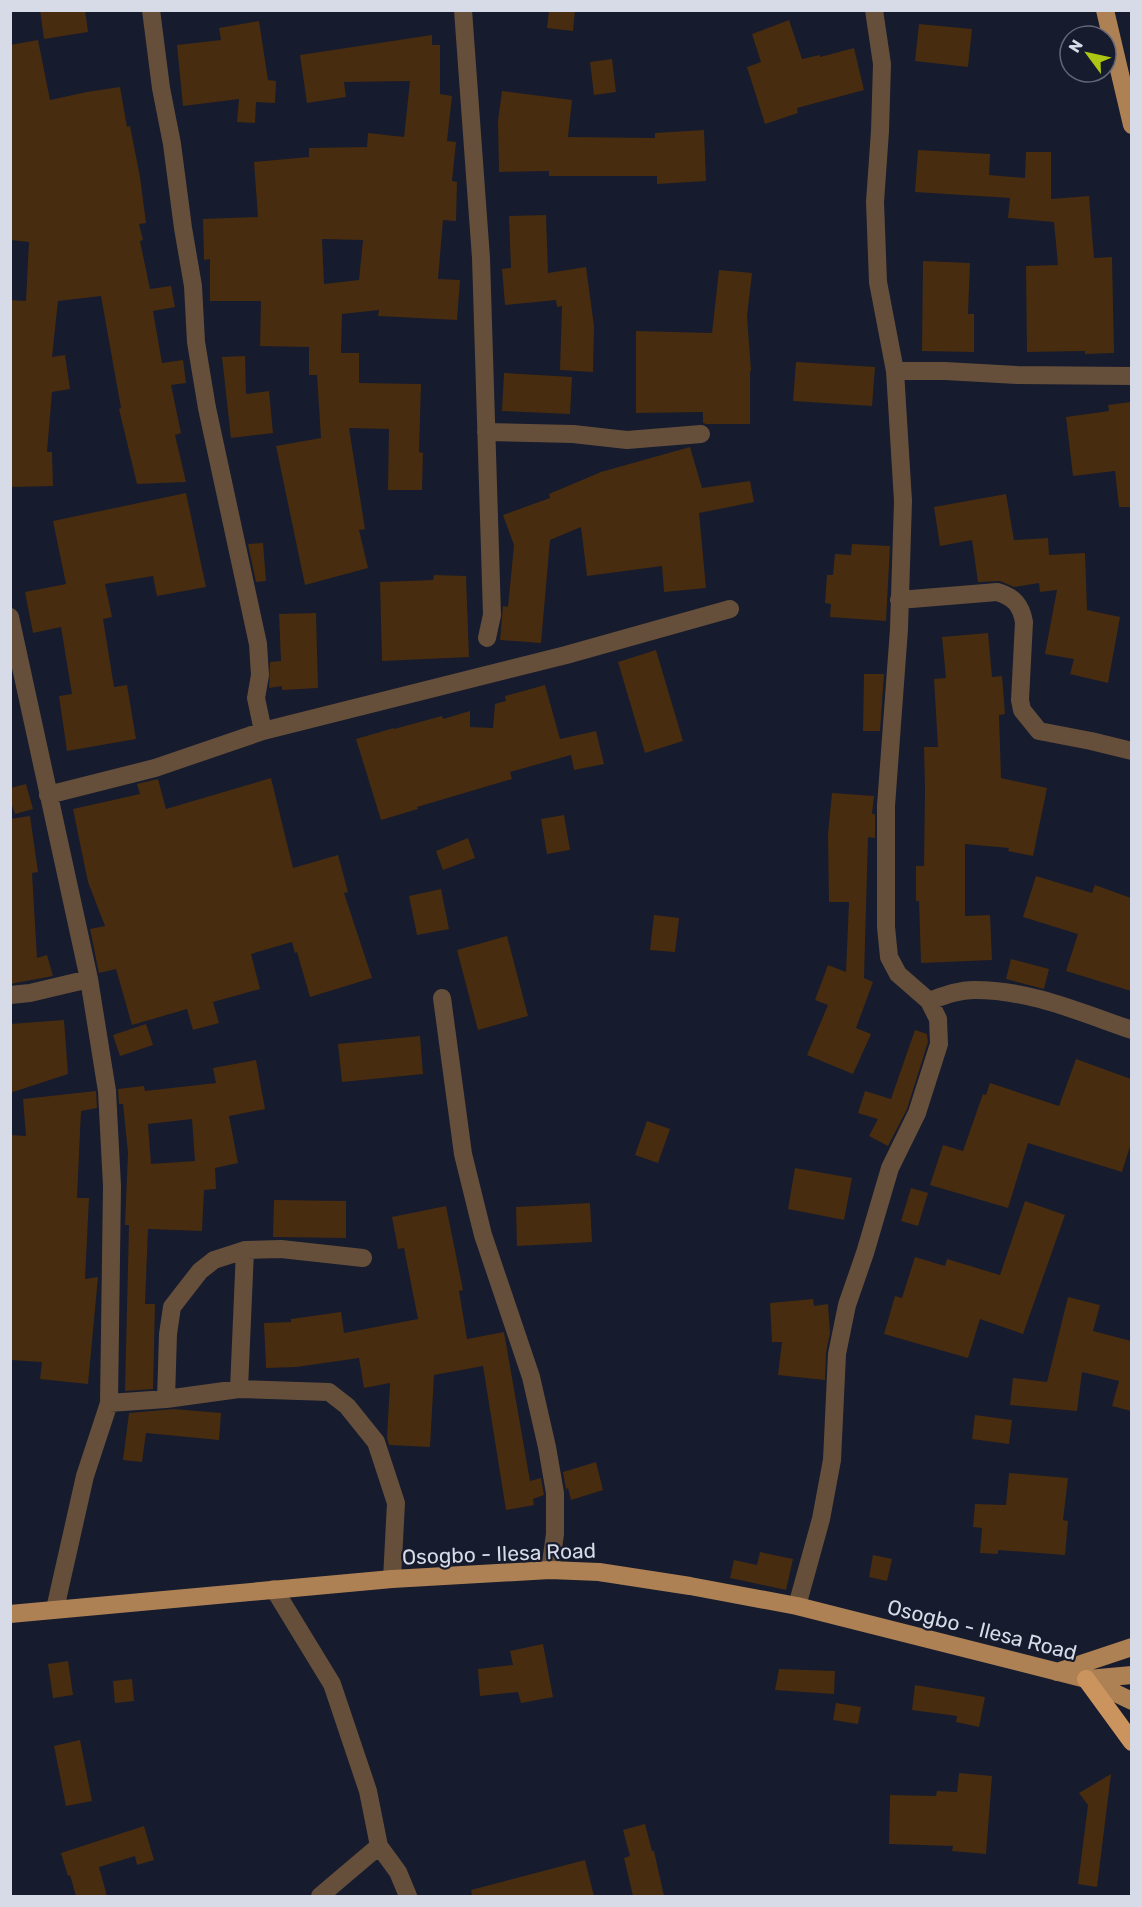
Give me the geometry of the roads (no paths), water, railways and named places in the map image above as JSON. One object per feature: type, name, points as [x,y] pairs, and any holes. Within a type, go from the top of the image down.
[{"type":"highway","points":[[1086,1679],[1131,1742]]},
{"type":"main road","points":[[1105,10],[1131,125]]},
{"type":"main road","name":"Osogbo - Ilesa Road","points":[[10,1614],[392,1579],[550,1570],[599,1572],[797,1606],[1086,1679],[1131,1701]]},
{"type":"main road","points":[[1056,1672],[1131,1647]]},
{"type":"main road","name":"Osogbo - Ilesa Road","points":[[1086,1679],[1131,1675]]},
{"type":"street","points":[[151,10],[161,88],[172,144],[193,286],[197,353],[258,644],[260,675],[256,698],[263,731]]},
{"type":"street","points":[[462,10],[481,258],[492,615],[487,638]]},
{"type":"street","points":[[797,1606],[821,1519],[832,1460],[837,1354],[847,1305],[866,1253],[890,1168],[917,1113],[939,1044],[938,1019],[929,1001],[898,974],[889,957],[886,927],[886,807],[899,629],[903,501],[895,371],[878,282],[875,202],[882,64],[874,10]]},
{"type":"street","points":[[895,371],[1131,376]]},
{"type":"street","points":[[486,432],[573,434],[627,440],[701,434]]},
{"type":"street","points":[[899,600],[997,592],[1008,595],[1017,602],[1024,622],[1020,700],[1022,710],[1029,722],[1040,731],[1131,751]]},
{"type":"street","points":[[48,795],[155,768],[263,731],[566,655],[730,609]]},
{"type":"street","points":[[10,617],[89,979],[107,1092],[112,1186],[109,1403],[85,1476],[55,1609]]},
{"type":"street","points":[[10,995],[30,993],[89,979]]},
{"type":"street","points":[[929,1001],[956,992],[974,990],[1017,993],[1040,997],[1131,1030]]},
{"type":"street","points":[[442,998],[463,1154],[483,1235],[531,1377],[547,1447],[555,1493],[555,1534],[550,1570]]},
{"type":"street","points":[[166,1399],[168,1334],[172,1307],[200,1271],[214,1260],[245,1251],[281,1249],[363,1258]]},
{"type":"street","points":[[239,1389],[245,1251]]},
{"type":"street","points":[[109,1403],[166,1399],[239,1389],[330,1392],[347,1406],[376,1442],[396,1503],[392,1579]]},
{"type":"street","points":[[274,1589],[332,1684],[368,1791],[379,1846],[398,1872],[408,1896]]},
{"type":"street","points":[[320,1896],[379,1846]]}]
